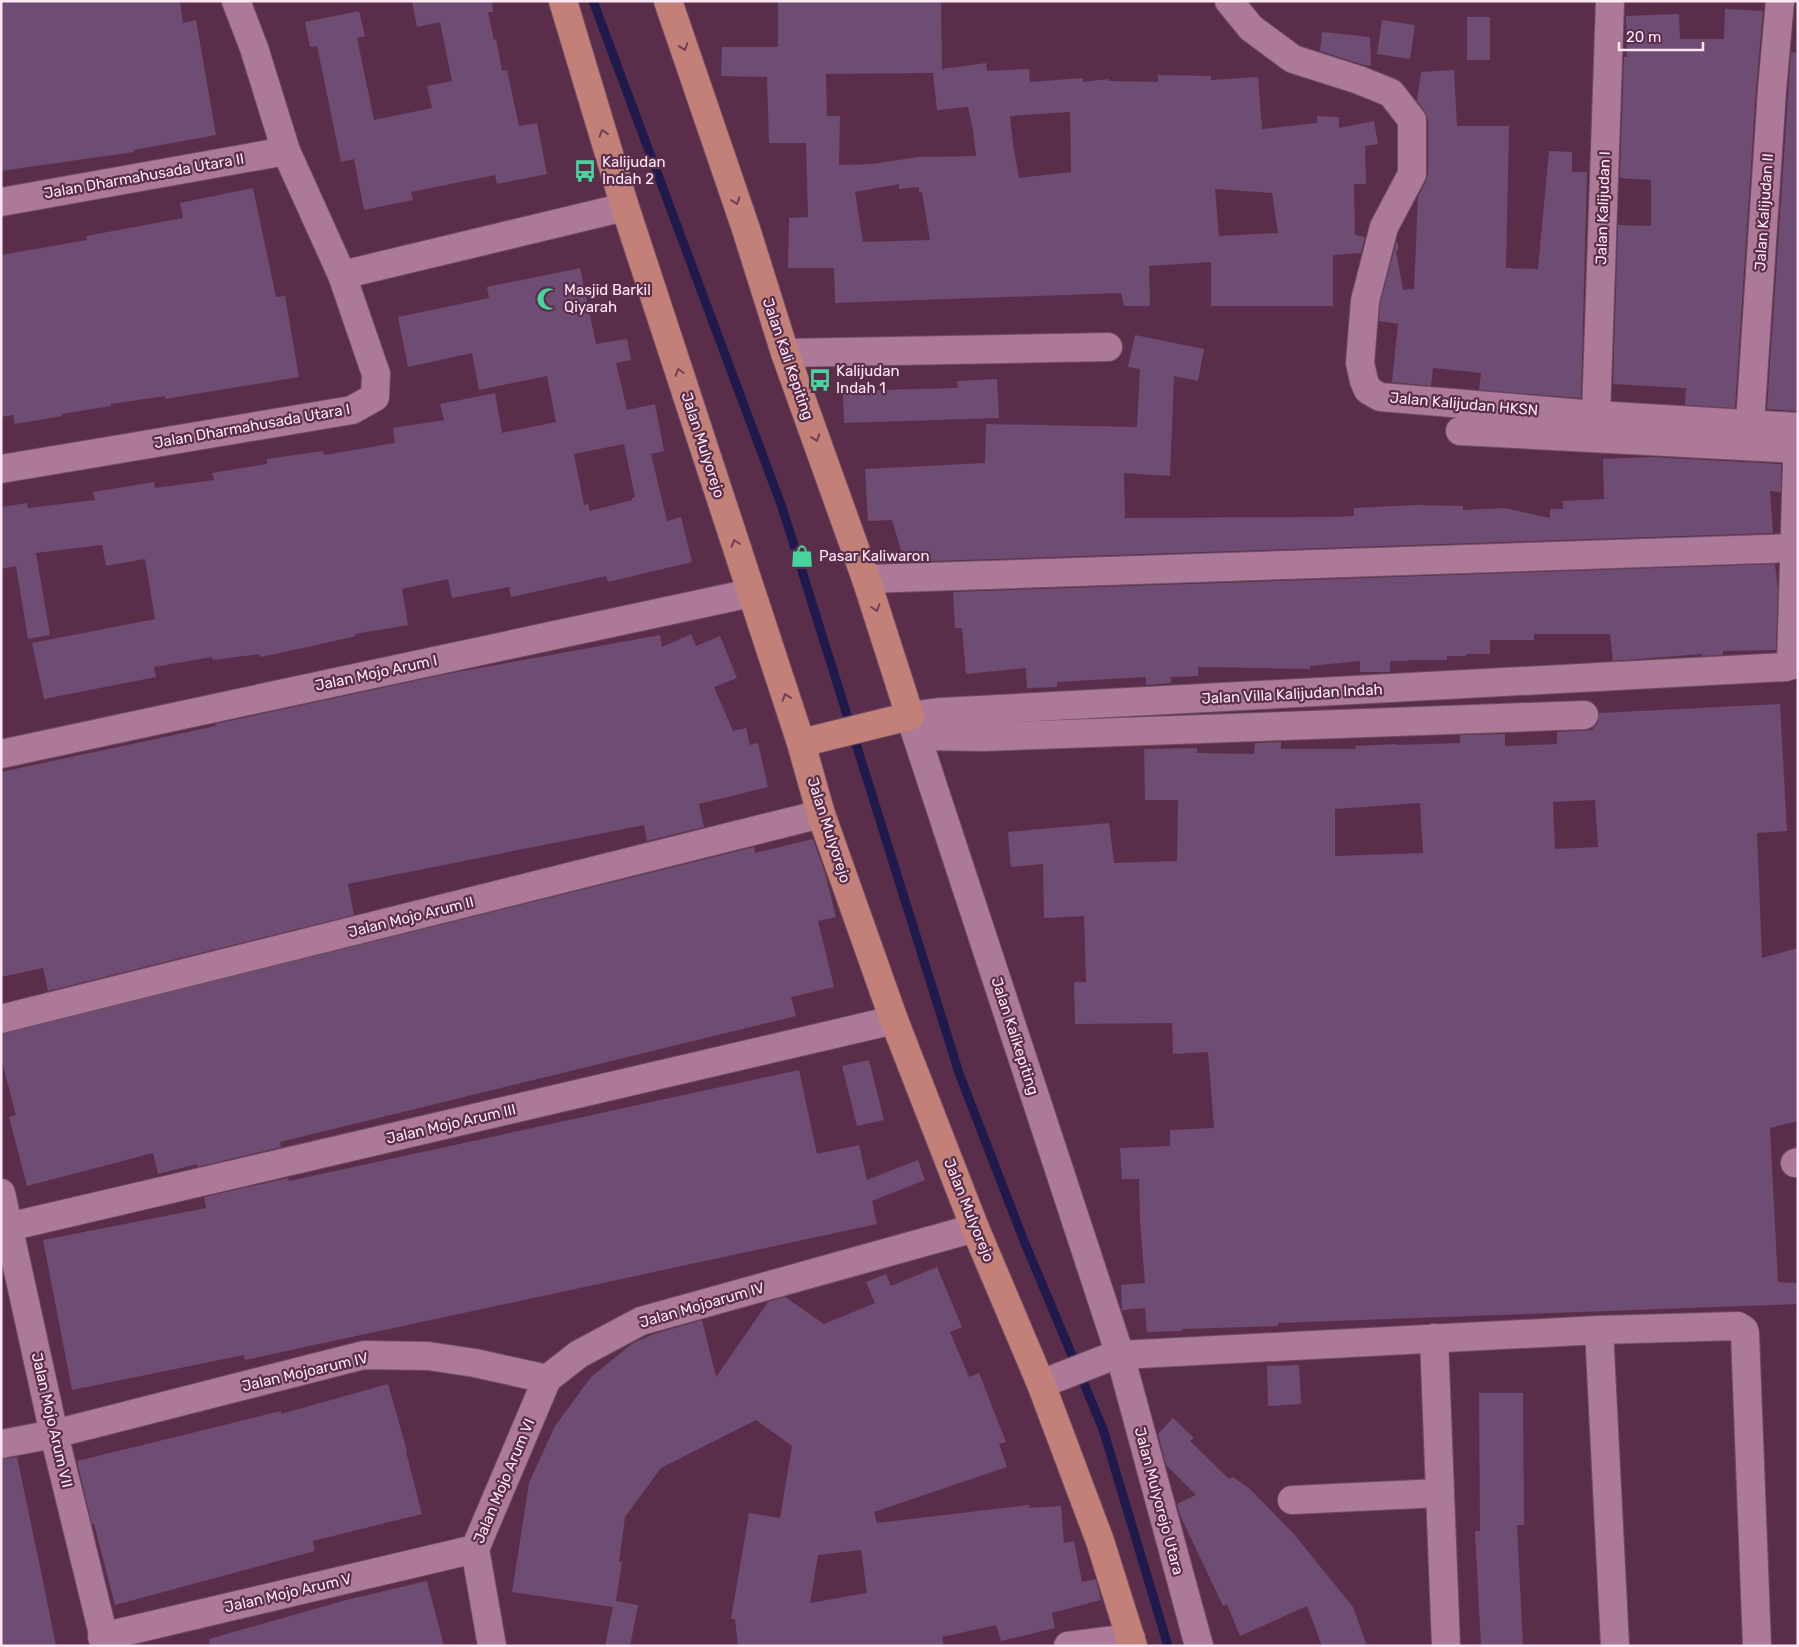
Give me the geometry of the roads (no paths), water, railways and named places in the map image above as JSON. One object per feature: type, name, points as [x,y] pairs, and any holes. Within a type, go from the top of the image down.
[{"type":"main road","name":"Jalan Mulyorejo","points":[[563,1],[625,207],[801,743],[821,814],[894,1020],[962,1231],[1041,1384],[1100,1541],[1132,1642]]},
{"type":"main road","name":"Jalan Kali Kepiting","points":[[668,1],[746,229],[785,353],[866,579],[904,725]]},
{"type":"main road","name":"Jalan Villa Kalijudan Indah","points":[[801,743],[840,733],[904,725]]},
{"type":"street","name":"Jalan Dharmahusada Utara I","points":[[1,469],[352,410],[375,397],[376,374],[342,275],[286,151],[254,48],[236,1]]},
{"type":"street","name":"Jalan Kalijudan HKSN","points":[[1229,1],[1251,28],[1293,59],[1359,80],[1391,93],[1412,120],[1412,174],[1384,227],[1365,301],[1360,363],[1368,390],[1380,397],[1596,415],[1750,423],[1798,435]]},
{"type":"street","name":"Jalan Kalijudan I","points":[[1596,415],[1610,1]]},
{"type":"street","name":"Jalan Kalijudan II","points":[[1750,423],[1772,90],[1780,1]]},
{"type":"street","name":"Jalan Dharmahusada Utara II","points":[[1,202],[286,151]]},
{"type":"street","points":[[342,275],[625,207]]},
{"type":"street","points":[[785,353],[1108,347]]},
{"type":"street","points":[[1460,431],[1798,435],[1793,548],[1793,668]]},
{"type":"street","points":[[866,579],[1793,548]]},
{"type":"street","name":"Jalan Mojo Arum I","points":[[1,754],[751,593]]},
{"type":"street","name":"Jalan Villa Kalijudan Indah","points":[[904,725],[941,712],[1793,668]]},
{"type":"street","name":"Jalan Villa Kalijudan Indah","points":[[904,725],[984,737],[1584,715]]},
{"type":"street","name":"Jalan Kalikepiting","points":[[904,725],[1113,1357]]},
{"type":"street","name":"Jalan Mojo Arum II","points":[[1,1020],[821,814]]},
{"type":"street","name":"Jalan Mojo Arum III","points":[[8,1227],[894,1020]]},
{"type":"street","name":"Jalan Mojo Arum VII","points":[[1,1194],[54,1434],[104,1641]]},
{"type":"street","name":"Jalan Mojoarum IV","points":[[1,1444],[54,1434],[364,1355],[428,1356],[475,1363],[547,1378],[579,1354],[641,1321],[962,1231]]},
{"type":"street","points":[[1041,1384],[1113,1357],[1434,1338],[1738,1326],[1744,1330],[1756,1646]]},
{"type":"street","points":[[1599,1330],[1615,1646]]},
{"type":"street","points":[[1434,1338],[1446,1646]]},
{"type":"street","name":"Jalan Mulyorejo Utara","points":[[1113,1357],[1199,1646]]},
{"type":"street","name":"Jalan Mojo Arum VI","points":[[492,1646],[475,1549],[547,1378]]},
{"type":"street","points":[[1292,1500],[1440,1493]]},
{"type":"street","name":"Jalan Mojo Arum V","points":[[104,1641],[475,1549]]},
{"type":"street","points":[[1068,1646],[1132,1642]]},
{"type":"waterway","points":[[593,1],[782,507],[959,1073],[1024,1241],[1103,1429],[1168,1646]]},
{"type":"place","name":"Kalijudan Indah 2","points":[[585,171]]},
{"type":"place","name":"Masjid Barkil Qiyarah","points":[[548,299]]},
{"type":"place","name":"Kalijudan Indah 1","points":[[820,380]]},
{"type":"place","name":"Pasar Kaliwaron","points":[[802,556]]}]
